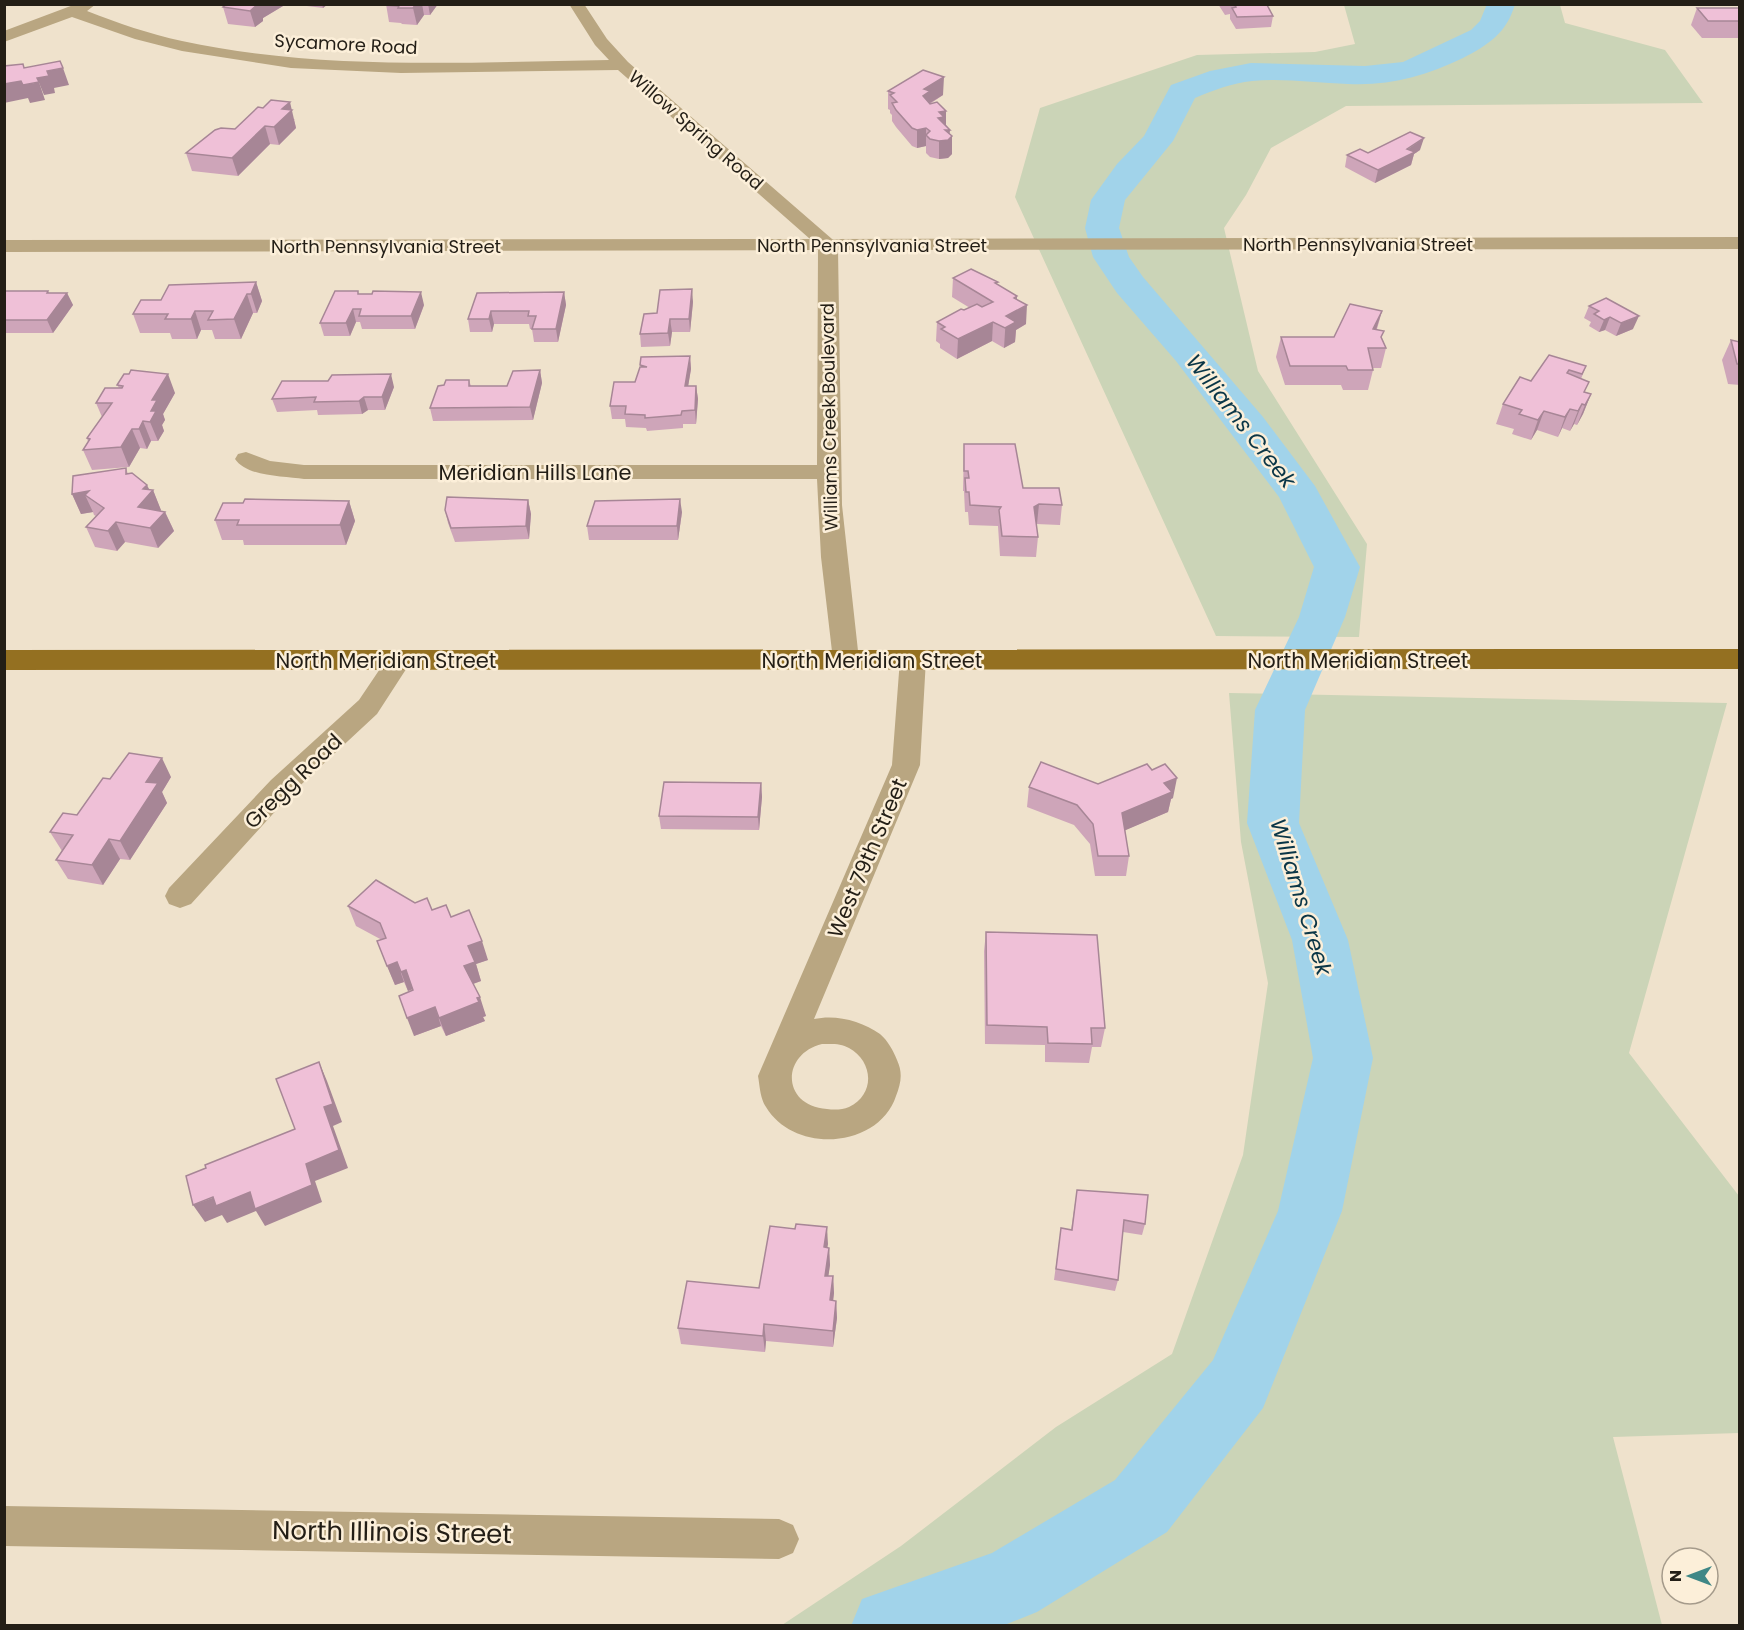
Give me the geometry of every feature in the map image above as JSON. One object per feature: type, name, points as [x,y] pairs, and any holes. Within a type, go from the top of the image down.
[{"type":"main road","name":"North Meridian Street","points":[[4,660],[1740,659]]},
{"type":"street","points":[[4,38],[55,20],[90,4]]},
{"type":"street","name":"Willow Spring Road","points":[[576,4],[589,26],[622,65],[828,245]]},
{"type":"street","name":"Sycamore Road","points":[[74,12],[125,31],[183,47],[277,61],[383,67],[622,65]]},
{"type":"street","points":[[4,26],[55,20]]},
{"type":"street","name":"North Pennsylvania Street","points":[[4,246],[1740,243]]},
{"type":"street","name":"Williams Creek Boulevard","points":[[828,245],[826,472],[835,590],[846,660]]},
{"type":"street","name":"Meridian Hills Lane","points":[[246,459],[278,470],[304,472],[826,472]]},
{"type":"street","name":"West 79th Street","points":[[786,1049],[906,765],[913,659]]},
{"type":"street","name":"Gregg Road","points":[[180,896],[217,860],[281,787],[368,707],[399,660]]},
{"type":"street","name":"North Illinois Street","points":[[4,1526],[779,1539]]},
{"type":"green space","points":[[1344,5],[1560,5],[1565,23],[1665,50],[1703,103],[1346,106],[1271,148],[1246,195],[1224,228],[1258,371],[1367,544],[1359,637],[1216,636],[1015,197],[1040,108],[1197,55],[1315,52],[1355,44]]},
{"type":"green space","points":[[1229,693],[1727,703],[1629,1053],[1739,1196],[1739,1433],[1613,1437],[1662,1625],[782,1625],[901,1546],[1056,1427],[1172,1354],[1243,1155],[1268,983],[1241,842]]},
{"type":"building","points":[[226,4],[258,4],[250,11],[223,7]]},
{"type":"building","points":[[386,4],[416,4],[413,8],[398,8],[399,6]]},
{"type":"building","points":[[1234,4],[1267,5],[1273,16],[1237,17],[1232,8],[1236,7]]},
{"type":"building","points":[[1697,8],[1740,8],[1740,21],[1708,21]]},
{"type":"building","points":[[60,61],[63,68],[47,71],[49,76],[37,78],[39,82],[23,85],[21,81],[4,84],[4,66],[23,64],[24,68]]},
{"type":"building","points":[[923,70],[944,77],[924,89],[930,91],[923,96],[930,104],[937,102],[946,111],[939,112],[944,117],[938,118],[950,130],[945,130],[952,136],[948,140],[930,139],[926,135],[930,131],[926,128],[917,130],[912,128],[892,103],[897,102],[890,95],[894,93],[888,91]]},
{"type":"building","points":[[271,100],[290,102],[282,109],[292,110],[274,127],[265,126],[232,158],[186,153],[215,130],[235,129],[258,107],[263,108]]},
{"type":"building","points":[[1410,132],[1424,138],[1407,149],[1415,152],[1378,170],[1347,155],[1360,149],[1368,153]]},
{"type":"building","points":[[971,269],[998,282],[995,283],[1027,305],[1006,316],[1016,322],[1005,328],[993,322],[958,339],[941,329],[945,327],[937,322],[961,309],[964,310],[977,304],[982,307],[993,302],[953,278]]},
{"type":"building","points":[[256,282],[251,294],[247,294],[234,319],[208,320],[213,311],[195,311],[191,319],[165,319],[168,314],[133,314],[141,300],[161,300],[169,285]]},
{"type":"building","points":[[692,289],[689,319],[670,319],[668,333],[640,334],[644,314],[657,313],[660,290]]},
{"type":"building","points":[[4,291],[67,293],[47,320],[4,320]]},
{"type":"building","points":[[335,291],[358,291],[358,294],[372,294],[373,291],[421,292],[411,316],[359,316],[361,309],[353,309],[346,323],[320,323]]},
{"type":"building","points":[[564,292],[556,329],[532,329],[536,316],[528,316],[529,311],[491,311],[489,319],[468,319],[477,293]]},
{"type":"building","points":[[1606,298],[1639,316],[1621,323],[1610,317],[1604,320],[1594,314],[1599,311],[1589,306]]},
{"type":"building","points":[[1350,304],[1382,311],[1373,329],[1384,331],[1381,337],[1386,348],[1368,348],[1373,370],[1348,370],[1346,366],[1290,366],[1281,337],[1334,337]]},
{"type":"building","points":[[1731,340],[1740,342],[1740,364],[1737,364]]},
{"type":"building","points":[[1549,355],[1586,366],[1582,374],[1569,370],[1567,373],[1589,382],[1584,392],[1591,394],[1585,405],[1582,404],[1578,411],[1570,409],[1565,417],[1544,411],[1538,420],[1519,414],[1522,410],[1503,404],[1520,377],[1531,381]]},
{"type":"building","points":[[690,356],[685,386],[696,386],[695,410],[682,411],[681,415],[645,418],[645,415],[625,414],[626,406],[610,406],[614,382],[635,382],[640,367],[647,367],[640,365],[641,357]]},
{"type":"building","points":[[131,370],[168,374],[152,400],[157,400],[151,411],[156,411],[150,422],[143,421],[139,429],[132,429],[121,447],[83,450],[90,439],[87,438],[112,403],[96,403],[105,388],[122,388],[123,386],[117,385],[124,374],[129,374]]},
{"type":"building","points":[[540,370],[530,407],[430,408],[438,386],[444,385],[446,380],[469,380],[469,386],[507,386],[513,371]]},
{"type":"building","points":[[391,374],[382,397],[364,397],[359,401],[314,402],[316,397],[272,399],[282,381],[328,381],[332,375]]},
{"type":"building","points":[[964,444],[1015,444],[1023,488],[1059,488],[1062,505],[1039,504],[1034,507],[1038,537],[1002,536],[999,510],[1001,507],[970,505],[969,492],[966,492],[965,478],[969,478],[968,471],[964,471]]},
{"type":"building","points":[[126,468],[126,474],[132,473],[147,485],[143,489],[153,490],[138,507],[165,512],[150,528],[116,522],[108,531],[86,527],[104,508],[85,495],[89,491],[72,494],[73,476]]},
{"type":"building","points":[[447,497],[528,500],[526,526],[451,528],[445,510]]},
{"type":"building","points":[[245,499],[349,501],[340,525],[237,525],[239,520],[215,520],[223,503],[243,503]]},
{"type":"building","points":[[680,499],[677,526],[587,526],[595,501]]},
{"type":"building","points":[[129,753],[162,758],[146,782],[158,783],[120,841],[109,839],[92,865],[56,860],[73,835],[50,832],[63,813],[77,815],[103,778],[110,779]]},
{"type":"building","points":[[1041,762],[1098,784],[1147,764],[1152,770],[1165,764],[1177,778],[1164,783],[1172,792],[1122,813],[1129,856],[1098,856],[1093,824],[1077,805],[1029,787]]},
{"type":"building","points":[[664,782],[761,783],[758,817],[659,816]]},
{"type":"building","points":[[376,880],[415,903],[427,898],[432,910],[446,905],[451,917],[469,910],[482,941],[468,946],[475,962],[464,966],[480,997],[477,998],[479,1002],[439,1018],[435,1007],[407,1018],[399,996],[413,990],[406,970],[401,972],[397,962],[387,966],[377,941],[386,938],[380,923],[348,906]]},
{"type":"building","points":[[986,932],[1097,935],[1105,1028],[1091,1028],[1092,1044],[1048,1043],[1047,1027],[987,1025]]},
{"type":"building","points":[[319,1062],[333,1104],[324,1107],[339,1150],[306,1164],[312,1185],[255,1209],[250,1192],[216,1206],[213,1197],[193,1205],[186,1176],[206,1168],[205,1165],[295,1129],[276,1079]]},
{"type":"building","points":[[1077,1190],[1148,1195],[1145,1224],[1124,1220],[1118,1280],[1056,1269],[1061,1228],[1072,1230]]},
{"type":"building","points":[[796,1224],[827,1227],[824,1247],[829,1248],[825,1276],[833,1276],[830,1300],[836,1301],[833,1331],[764,1324],[763,1336],[678,1328],[687,1281],[759,1288],[770,1226],[795,1229]]},
{"type":"waterway","name":"Williams Creek","points":[[889,1626],[1010,1585],[1141,1506],[1238,1384],[1310,1211],[1343,1058],[1320,940],[1273,823],[1280,710],[1322,617],[1337,567],[1300,495],[1249,426],[1190,353],[1130,285],[1111,257],[1102,228],[1108,200],[1129,171],[1157,141],[1174,113],[1182,92],[1241,73],[1279,71],[1365,75],[1415,68],[1481,36],[1495,21],[1501,4]]}]
